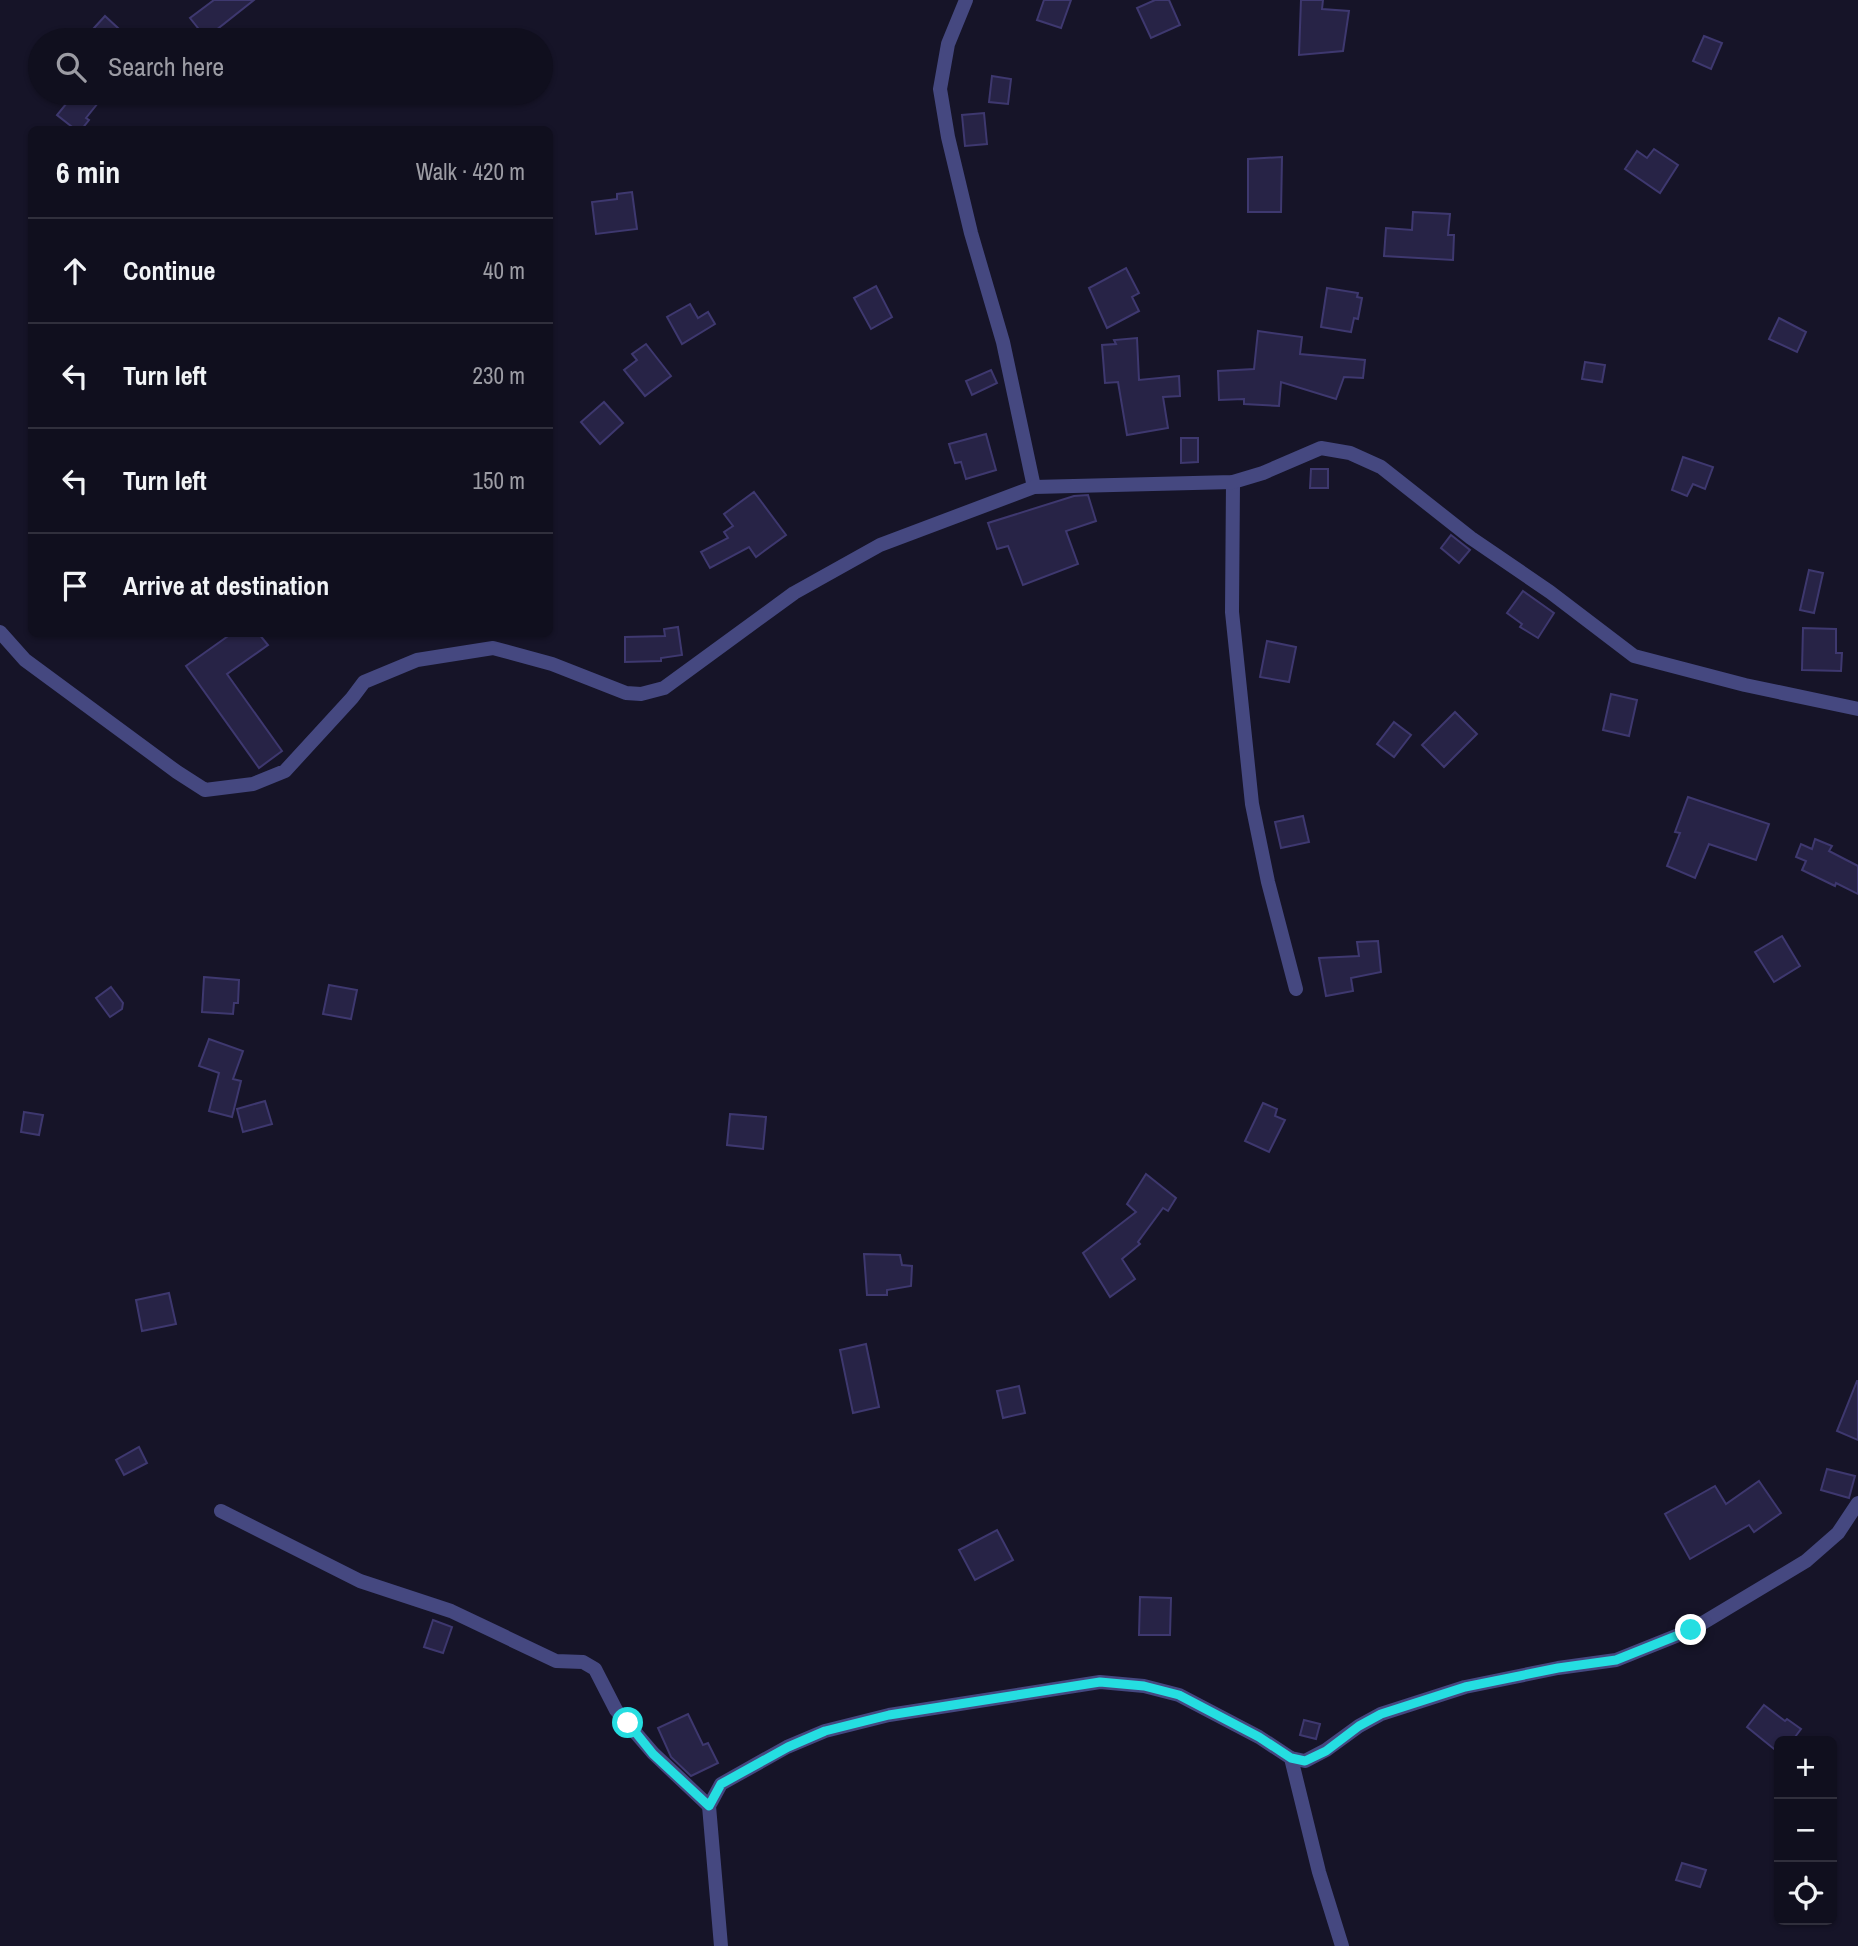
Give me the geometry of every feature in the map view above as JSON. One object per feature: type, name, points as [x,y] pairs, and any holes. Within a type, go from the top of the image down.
[{"type":"street","points":[[966,0],[948,44],[940,89],[971,233],[1003,342],[1034,487]]},
{"type":"street","points":[[0,632],[25,660],[177,772],[205,790],[228,789],[253,784],[285,771],[352,698],[364,681],[416,660],[494,648],[552,664],[626,693],[641,694],[664,688],[794,593],[880,545],[1034,487],[1233,482],[1321,448],[1350,453],[1381,467],[1442,517],[1550,592],[1634,656],[1745,685],[1858,709]]},
{"type":"street","points":[[1233,482],[1232,612],[1252,804],[1268,882],[1296,989]]},
{"type":"street","points":[[721,1946],[709,1806],[721,1784],[788,1747],[825,1731],[889,1715],[1100,1682],[1144,1686],[1179,1695],[1259,1737],[1291,1758],[1305,1761],[1326,1751],[1359,1726],[1381,1714],[1465,1687],[1558,1668],[1616,1660],[1691,1630],[1806,1561],[1838,1533],[1858,1503]]},
{"type":"street","points":[[220,1511],[360,1581],[451,1611],[555,1661],[583,1662],[595,1669],[616,1710],[653,1754],[709,1806]]},
{"type":"street","points":[[1291,1758],[1319,1872],[1342,1946]]},
{"type":"building","points":[[214,0],[254,0],[219,28],[198,28],[190,18]]},
{"type":"building","points":[[1044,0],[1071,0],[1061,28],[1037,20]]},
{"type":"building","points":[[1155,0],[1169,0],[1180,25],[1151,38],[1137,8]]},
{"type":"building","points":[[1301,0],[1323,0],[1322,9],[1349,11],[1343,51],[1299,55]]},
{"type":"building","points":[[105,16],[118,28],[94,28]]},
{"type":"building","points":[[1704,36],[1722,43],[1711,69],[1693,61]]},
{"type":"building","points":[[992,76],[1011,79],[1008,104],[989,102]]},
{"type":"building","points":[[65,105],[96,105],[86,118],[89,120],[84,126],[71,126],[57,115]]},
{"type":"building","points":[[984,113],[987,144],[965,146],[962,115]]},
{"type":"building","points":[[1654,149],[1678,165],[1660,193],[1625,169],[1637,151],[1647,158]]},
{"type":"building","points":[[1282,157],[1281,212],[1248,212],[1248,159]]},
{"type":"building","points":[[632,192],[637,229],[596,234],[592,202],[617,199],[617,194]]},
{"type":"building","points":[[1413,212],[1450,214],[1448,235],[1454,235],[1453,260],[1384,256],[1386,228],[1412,230]]},
{"type":"building","points":[[1126,268],[1139,293],[1132,297],[1139,311],[1107,328],[1089,288]]},
{"type":"building","points":[[876,286],[892,317],[871,329],[854,298]]},
{"type":"building","points":[[1327,288],[1358,293],[1357,297],[1362,298],[1358,319],[1354,318],[1351,332],[1321,327]]},
{"type":"building","points":[[690,304],[698,318],[708,312],[715,324],[682,344],[667,317]]},
{"type":"building","points":[[1779,318],[1806,332],[1797,352],[1769,339]]},
{"type":"building","points":[[1258,331],[1302,337],[1300,354],[1365,360],[1363,378],[1344,377],[1336,399],[1281,382],[1279,406],[1244,404],[1244,399],[1219,400],[1218,371],[1254,369]]},
{"type":"building","points":[[1137,338],[1139,380],[1179,376],[1180,396],[1163,397],[1168,428],[1127,435],[1118,382],[1105,383],[1102,345],[1116,344],[1114,340]]},
{"type":"building","points":[[646,344],[671,376],[645,396],[624,370],[637,360],[632,354]]},
{"type":"building","points":[[1585,362],[1605,365],[1602,382],[1582,379]]},
{"type":"building","points":[[991,370],[997,383],[972,395],[966,381]]},
{"type":"building","points":[[604,402],[623,423],[600,444],[581,422]]},
{"type":"building","points":[[986,434],[996,470],[966,479],[961,462],[955,463],[949,444]]},
{"type":"building","points":[[1181,438],[1198,438],[1198,462],[1181,463]]},
{"type":"building","points":[[1683,457],[1713,467],[1705,489],[1693,484],[1687,496],[1672,490]]},
{"type":"building","points":[[1311,469],[1328,469],[1328,488],[1310,488]]},
{"type":"building","points":[[754,492],[786,535],[756,557],[749,547],[710,568],[701,552],[728,538],[724,532],[733,526],[724,514]]},
{"type":"building","points":[[1088,495],[1096,521],[1066,531],[1078,564],[1023,585],[1008,546],[997,549],[988,523],[1074,496]]},
{"type":"building","points":[[1451,535],[1470,550],[1459,563],[1441,548]]},
{"type":"building","points":[[1809,570],[1823,573],[1814,613],[1800,610]]},
{"type":"building","points":[[1523,591],[1554,613],[1538,638],[1520,627],[1522,624],[1507,613]]},
{"type":"building","points":[[678,627],[682,655],[661,658],[661,661],[625,662],[625,637],[665,636],[664,629]]},
{"type":"building","points":[[1803,628],[1836,629],[1836,653],[1842,653],[1841,671],[1802,670]]},
{"type":"building","points":[[227,637],[261,637],[268,645],[227,674],[282,751],[259,768],[186,666]]},
{"type":"building","points":[[1267,641],[1296,647],[1289,682],[1260,677]]},
{"type":"building","points":[[1611,694],[1637,700],[1629,736],[1603,730]]},
{"type":"building","points":[[1455,712],[1477,734],[1444,767],[1422,745]]},
{"type":"building","points":[[1394,722],[1411,735],[1394,757],[1377,744]]},
{"type":"building","points":[[1688,797],[1769,824],[1756,860],[1709,844],[1695,878],[1667,866],[1680,833],[1675,832]]},
{"type":"building","points":[[1303,816],[1309,842],[1281,848],[1275,822]]},
{"type":"building","points":[[1815,839],[1832,846],[1829,851],[1858,866],[1858,894],[1802,870],[1806,861],[1796,857],[1801,844],[1812,849]]},
{"type":"building","points":[[1782,936],[1800,966],[1774,982],[1755,952]]},
{"type":"building","points":[[1378,941],[1381,972],[1351,978],[1353,991],[1326,996],[1319,958],[1359,956],[1357,942]]},
{"type":"building","points":[[204,977],[239,980],[238,1003],[234,1003],[233,1014],[202,1012]]},
{"type":"building","points":[[329,985],[357,990],[351,1019],[323,1014]]},
{"type":"building","points":[[111,987],[123,1003],[122,1009],[110,1017],[96,998]]},
{"type":"building","points":[[209,1039],[243,1051],[233,1079],[241,1081],[232,1117],[209,1111],[219,1073],[199,1066]]},
{"type":"building","points":[[265,1101],[272,1124],[243,1132],[237,1109]]},
{"type":"building","points":[[1263,1103],[1277,1109],[1275,1116],[1285,1120],[1269,1152],[1245,1141]]},
{"type":"building","points":[[24,1112],[43,1115],[39,1135],[21,1132]]},
{"type":"building","points":[[730,1114],[766,1117],[763,1149],[727,1145]]},
{"type":"building","points":[[1146,1174],[1176,1198],[1168,1211],[1163,1208],[1138,1242],[1140,1244],[1122,1259],[1135,1279],[1110,1297],[1083,1253],[1136,1212],[1127,1204]]},
{"type":"building","points":[[864,1254],[900,1255],[902,1265],[912,1266],[911,1286],[887,1290],[887,1295],[867,1295]]},
{"type":"building","points":[[169,1293],[176,1324],[142,1331],[136,1300]]},
{"type":"building","points":[[866,1344],[879,1407],[853,1413],[840,1350]]},
{"type":"building","points":[[1858,1381],[1858,1440],[1837,1431]]},
{"type":"building","points":[[1019,1386],[1025,1413],[1003,1418],[997,1391]]},
{"type":"building","points":[[139,1447],[147,1463],[124,1475],[116,1460]]},
{"type":"building","points":[[1827,1469],[1855,1476],[1849,1498],[1821,1490]]},
{"type":"building","points":[[1759,1481],[1781,1513],[1754,1532],[1749,1525],[1690,1559],[1665,1514],[1715,1486],[1726,1504]]},
{"type":"building","points":[[997,1530],[1013,1560],[975,1580],[959,1550]]},
{"type":"building","points":[[1140,1597],[1171,1598],[1170,1635],[1139,1635]]},
{"type":"building","points":[[433,1620],[452,1627],[443,1653],[424,1647]]},
{"type":"building","points":[[1764,1705],[1801,1729],[1796,1736],[1774,1736],[1774,1749],[1747,1727]]},
{"type":"building","points":[[688,1714],[703,1745],[708,1743],[718,1763],[691,1776],[671,1757],[658,1728]]},
{"type":"building","points":[[1304,1720],[1320,1724],[1316,1739],[1300,1735]]},
{"type":"building","points":[[1682,1863],[1706,1870],[1700,1887],[1676,1880]]},
{"type":"route","points":[[628,1723],[653,1754],[709,1806],[721,1784],[788,1747],[825,1731],[889,1715],[1100,1682],[1144,1686],[1179,1695],[1220,1714],[1291,1758],[1305,1761],[1326,1751],[1359,1726],[1381,1714],[1465,1687],[1558,1668],[1616,1660],[1691,1630]]}]
